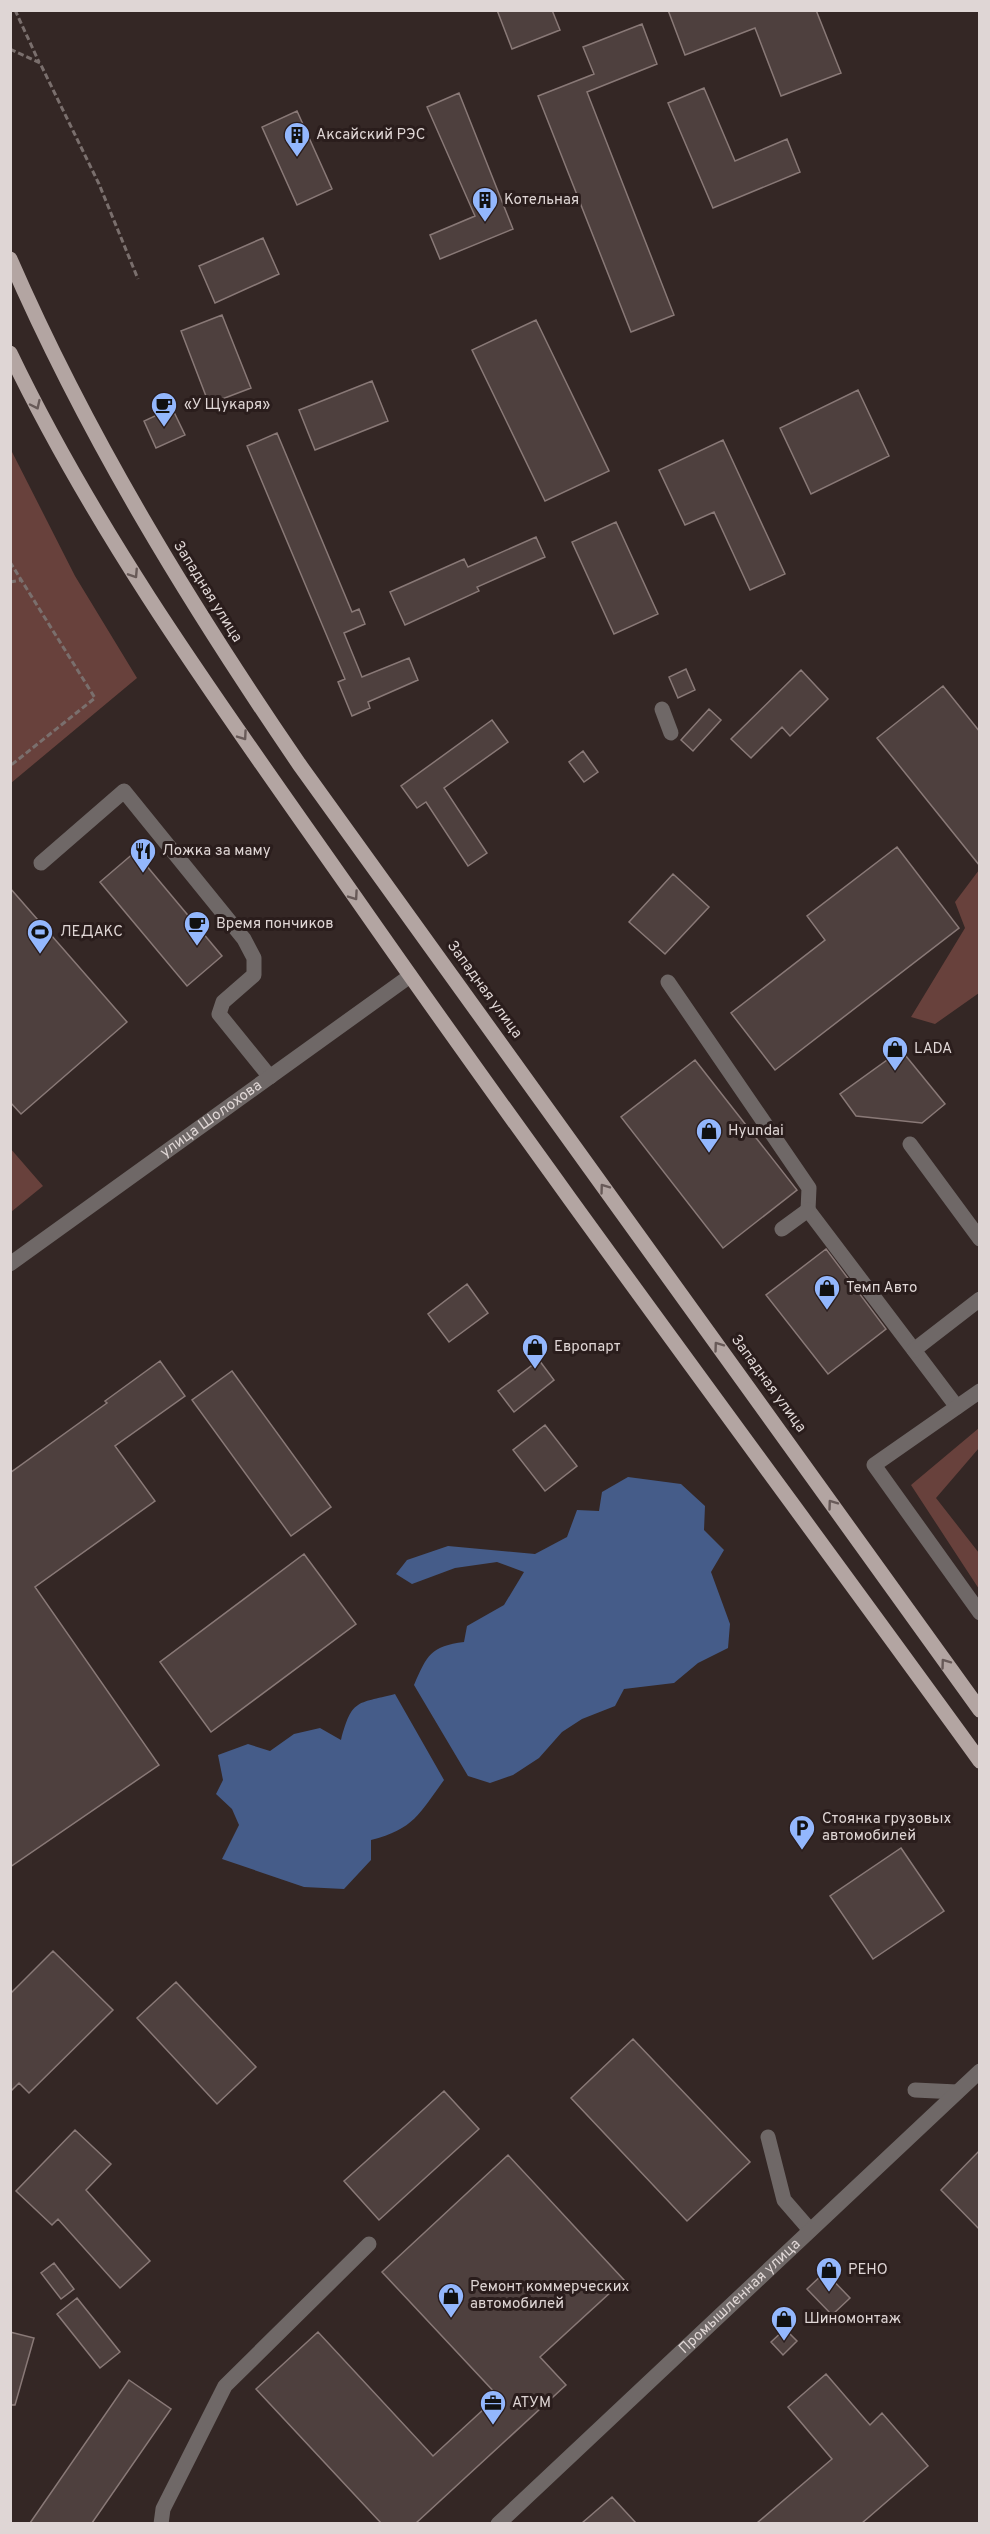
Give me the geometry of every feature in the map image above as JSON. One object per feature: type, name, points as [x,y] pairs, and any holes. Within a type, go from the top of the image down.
[{"type":"main road","name":"Западная улица","points":[[10,259],[38,322],[80,404],[147,528],[216,642],[305,773],[980,1710]]},
{"type":"main road","points":[[10,353],[42,419],[117,547],[189,657],[410,976],[980,1761]]},
{"type":"street","points":[[662,709],[671,733]]},
{"type":"street","points":[[41,863],[124,791],[244,939],[254,958],[254,975],[223,1002],[219,1014],[270,1077]]},
{"type":"street","name":"улица Шолохова","points":[[10,1264],[410,976]]},
{"type":"street","points":[[668,982],[808,1188],[808,1210],[957,1407]]},
{"type":"street","points":[[910,1144],[980,1239]]},
{"type":"street","points":[[782,1229],[808,1210]]},
{"type":"street","points":[[914,1350],[980,1299]]},
{"type":"street","points":[[980,1391],[874,1465],[980,1613]]},
{"type":"street","name":"Промышленная улица","points":[[498,2523],[980,2071]]},
{"type":"street","points":[[915,2090],[957,2092]]},
{"type":"street","points":[[768,2137],[784,2200],[810,2230]]},
{"type":"street","points":[[161,2523],[163,2510],[225,2386],[369,2244]]},
{"type":"path","points":[[15,10],[99,184],[138,279]]},
{"type":"path","points":[[10,49],[40,63]]},
{"type":"path","points":[[10,562],[95,698],[10,766]]},
{"type":"path","points":[[10,582],[21,580]]},
{"type":"shaded area","points":[[10,448],[75,576],[137,678],[11,783]]},
{"type":"shaded area","points":[[979,870],[979,993],[935,1024],[911,1017],[965,928],[955,902]]},
{"type":"shaded area","points":[[10,1148],[43,1186],[11,1212],[10,1212]]},
{"type":"shaded area","points":[[979,1428],[979,1448],[936,1498],[979,1553],[979,1589],[911,1485]]},
{"type":"water","points":[[628,1477],[681,1484],[705,1506],[704,1530],[724,1550],[711,1572],[730,1624],[728,1648],[698,1663],[674,1683],[624,1689],[615,1706],[582,1719],[562,1732],[539,1758],[513,1775],[490,1783],[468,1776],[414,1685],[427,1659],[437,1649],[464,1642],[467,1626],[504,1605],[524,1572],[497,1562],[455,1568],[412,1584],[396,1574],[407,1560],[448,1546],[535,1554],[567,1537],[577,1510],[599,1511],[602,1492]]},
{"type":"water","points":[[395,1694],[444,1780],[414,1819],[397,1831],[371,1840],[371,1860],[344,1889],[304,1887],[222,1859],[239,1825],[232,1809],[216,1794],[223,1780],[218,1755],[248,1744],[270,1751],[294,1734],[320,1728],[341,1740],[349,1717],[358,1705]]},
{"type":"building","points":[[497,10],[552,10],[560,30],[512,49]]},
{"type":"building","points":[[668,10],[816,10],[841,73],[781,96],[755,28],[685,55]]},
{"type":"building","points":[[642,24],[657,64],[587,92],[674,315],[631,332],[538,96],[594,74],[583,47]]},
{"type":"building","points":[[704,88],[735,161],[787,139],[800,172],[713,208],[668,103]]},
{"type":"building","points":[[459,93],[513,229],[440,259],[430,235],[475,216],[427,107]]},
{"type":"building","name":"Аксайский РЭС","points":[[297,111],[332,189],[297,205],[262,127]]},
{"type":"building","points":[[263,238],[279,274],[215,303],[199,266]]},
{"type":"building","points":[[222,315],[251,388],[209,404],[181,331]]},
{"type":"building","points":[[536,320],[609,471],[545,501],[472,350]]},
{"type":"building","points":[[372,381],[388,421],[315,450],[299,410]]},
{"type":"building","points":[[858,390],[889,456],[811,494],[780,428]]},
{"type":"building","name":"«У Щукаря»","points":[[172,408],[185,435],[156,448],[144,421]]},
{"type":"building","points":[[277,433],[352,612],[359,609],[365,624],[344,633],[362,677],[409,658],[418,680],[368,702],[370,708],[352,716],[338,682],[345,679],[247,446]]},
{"type":"building","points":[[723,440],[785,574],[750,590],[714,512],[685,525],[659,470]]},
{"type":"building","points":[[616,522],[658,614],[614,634],[572,542]]},
{"type":"building","points":[[536,537],[545,557],[477,587],[479,591],[405,625],[390,592],[464,559],[468,567]]},
{"type":"building","points":[[686,669],[695,690],[678,698],[669,677]]},
{"type":"building","points":[[801,670],[828,699],[790,736],[782,727],[751,758],[731,739]]},
{"type":"building","points":[[943,686],[980,732],[980,866],[877,738]]},
{"type":"building","points":[[709,709],[721,720],[693,751],[681,740]]},
{"type":"building","points":[[492,720],[508,742],[444,788],[487,853],[468,866],[426,802],[417,808],[401,786]]},
{"type":"building","points":[[583,751],[598,772],[584,782],[569,762]]},
{"type":"building","points":[[897,847],[959,928],[775,1070],[731,1013],[825,940],[807,916]]},
{"type":"building","points":[[135,852],[222,956],[187,986],[100,882]]},
{"type":"building","points":[[673,874],[709,907],[665,954],[629,922]]},
{"type":"building","name":"ЛЕДАКС","points":[[10,888],[127,1022],[21,1114],[10,1102]]},
{"type":"building","name":"LADA","points":[[901,1050],[945,1104],[922,1123],[856,1116],[840,1094]]},
{"type":"building","name":"Hyundai","points":[[695,1060],[797,1190],[723,1248],[621,1117]]},
{"type":"building","name":"Темп Авто","points":[[826,1249],[886,1329],[828,1374],[766,1295]]},
{"type":"building","points":[[467,1284],[488,1313],[449,1342],[428,1314]]},
{"type":"building","points":[[539,1360],[554,1380],[514,1412],[498,1391]]},
{"type":"building","points":[[160,1361],[185,1396],[115,1446],[155,1501],[35,1587],[159,1765],[10,1867],[10,1473],[107,1403],[105,1401]]},
{"type":"building","points":[[232,1371],[331,1507],[291,1536],[192,1400]]},
{"type":"building","points":[[545,1425],[577,1466],[545,1491],[513,1450]]},
{"type":"building","points":[[304,1554],[356,1624],[211,1732],[160,1662]]},
{"type":"building","points":[[901,1848],[944,1911],[873,1959],[830,1896]]},
{"type":"building","points":[[53,1951],[113,2010],[29,2093],[19,2083],[10,2092],[10,1994]]},
{"type":"building","points":[[176,1982],[256,2067],[217,2104],[137,2018]]},
{"type":"building","points":[[633,2039],[750,2162],[687,2221],[571,2098]]},
{"type":"building","points":[[444,2091],[479,2129],[379,2220],[344,2181]]},
{"type":"building","points":[[75,2130],[111,2164],[86,2190],[150,2261],[120,2288],[58,2219],[52,2225],[16,2191]]},
{"type":"building","points":[[980,2150],[980,2230],[941,2190]]},
{"type":"building","points":[[508,2155],[624,2280],[540,2357],[566,2385],[416,2523],[381,2523],[256,2389],[318,2332],[433,2456],[498,2396],[382,2272]]},
{"type":"building","points":[[54,2263],[74,2289],[61,2299],[41,2273]]},
{"type":"building","name":"РЕНО","points":[[825,2272],[850,2298],[832,2315],[807,2289]]},
{"type":"building","points":[[77,2298],[120,2352],[100,2368],[57,2314]]},
{"type":"building","name":"Шиномонтаж","points":[[785,2329],[797,2341],[783,2355],[771,2342]]},
{"type":"building","points":[[10,2332],[34,2338],[15,2405],[10,2405]]},
{"type":"building","points":[[826,2374],[870,2425],[882,2413],[928,2466],[862,2523],[757,2523],[832,2459],[788,2407]]},
{"type":"building","points":[[129,2380],[171,2409],[92,2523],[30,2523]]},
{"type":"building","points":[[612,2497],[636,2523],[582,2523]]},
{"type":"place","name":"Аксайский РЭС","points":[[297,158]]},
{"type":"place","name":"Котельная","points":[[485,223]]},
{"type":"place","name":"«У Щукаря»","points":[[164,428]]},
{"type":"place","name":"Ложка за маму","points":[[143,874]]},
{"type":"place","name":"Время пончиков","points":[[197,947]]},
{"type":"place","name":"ЛЕДАКС","points":[[40,955]]},
{"type":"place","name":"LADA","points":[[895,1072]]},
{"type":"place","name":"Hyundai","points":[[709,1154]]},
{"type":"place","name":"Темп Авто","points":[[827,1311]]},
{"type":"place","name":"Европарт","points":[[535,1370]]},
{"type":"place","name":"Стоянка грузовых автомобилей","points":[[802,1851]]},
{"type":"place","name":"РЕНО","points":[[829,2293]]},
{"type":"place","name":"Ремонт коммерческих автомобилей","points":[[451,2319]]},
{"type":"place","name":"Шиномонтаж","points":[[784,2342]]},
{"type":"place","name":"АТУМ","points":[[493,2426]]}]
